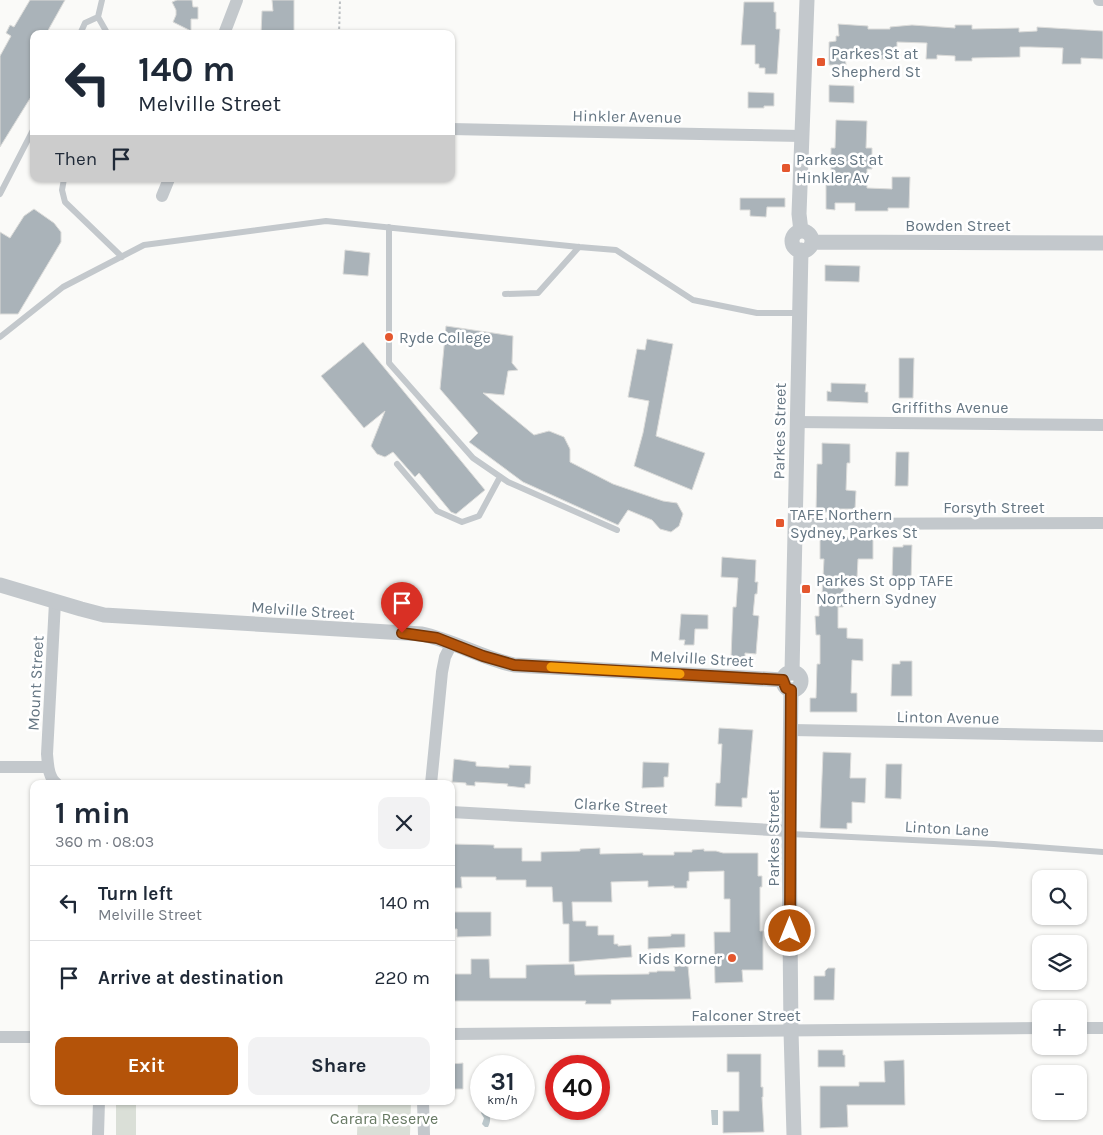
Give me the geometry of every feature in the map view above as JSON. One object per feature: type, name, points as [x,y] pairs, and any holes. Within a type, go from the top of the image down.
[{"type":"street","points":[[226,30],[237,0]]},
{"type":"street","name":"Parkes Street","points":[[794,1135],[791,1031],[790,833],[792,730],[789,681],[799,313],[805,241],[799,214],[807,0]]},
{"type":"street","name":"Hinkler Avenue","points":[[455,129],[802,136]]},
{"type":"street","points":[[162,196],[168,182]]},
{"type":"street","name":"Bowden Street","points":[[805,241],[1103,243]]},
{"type":"street","name":"Griffiths Avenue","points":[[796,422],[1103,425]]},
{"type":"street","name":"Forsyth Street","points":[[794,524],[1103,523]]},
{"type":"street","name":"Melville Street","points":[[0,585],[104,615],[422,634],[514,665],[789,681]]},
{"type":"street","name":"Mount Street","points":[[48,766],[55,602]]},
{"type":"street","points":[[431,780],[444,657],[452,643]]},
{"type":"street","name":"Linton Avenue","points":[[792,730],[1103,736]]},
{"type":"street","points":[[0,767],[48,766],[53,780]]},
{"type":"street","name":"Clarke Street","points":[[455,812],[790,833]]},
{"type":"street","name":"Falconer Street","points":[[455,1034],[1032,1028]]},
{"type":"street","points":[[1087,1028],[1103,1028]]},
{"type":"street","points":[[0,1037],[30,1037]]},
{"type":"street","points":[[98,1135],[99,1105]]},
{"type":"street","points":[[423,1105],[424,1135]]},
{"type":"lane","points":[[102,0],[98,17],[105,30]]},
{"type":"lane","points":[[82,30],[86,23],[98,17]]},
{"type":"lane","points":[[0,194],[30,136]]},
{"type":"lane","points":[[63,182],[62,190],[65,202],[122,257]]},
{"type":"lane","points":[[0,337],[63,287],[144,245],[326,221],[616,250],[694,300],[756,313],[799,313]]},
{"type":"lane","points":[[389,227],[389,363],[473,458],[508,482],[617,530]]},
{"type":"lane","points":[[505,294],[538,293],[579,247]]},
{"type":"lane","points":[[397,464],[437,512],[462,522],[479,516],[500,477]]},
{"type":"lane","name":"Linton Lane","points":[[790,833],[1103,852]]},
{"type":"path","points":[[339,30],[340,0]]},
{"type":"green space","points":[[116,1105],[136,1105],[136,1135],[116,1135]]},
{"type":"green space","name":"Carara Reserve","points":[[358,1105],[411,1105],[410,1135],[357,1135]]},
{"type":"shaded area","points":[[711,1110],[718,1110],[718,1125],[712,1125]]},
{"type":"shaded area","points":[[483,1120],[490,1120],[488,1127],[482,1124]]},
{"type":"building","points":[[30,0],[65,0],[48,30],[30,30],[30,98],[0,147],[0,56],[11,36],[6,33],[10,25],[14,27]]},
{"type":"building","points":[[192,0],[193,7],[198,7],[198,19],[191,19],[191,30],[173,22],[176,10],[172,2]]},
{"type":"building","points":[[272,0],[294,0],[294,30],[261,30],[262,11],[273,11]]},
{"type":"building","points":[[744,2],[774,2],[776,29],[780,29],[777,74],[765,74],[765,68],[759,68],[759,64],[755,64],[755,45],[741,45]]},
{"type":"building","points":[[838,24],[868,26],[868,29],[890,29],[890,27],[912,25],[955,28],[955,25],[972,25],[972,29],[1019,28],[1019,32],[1037,31],[1037,27],[1103,31],[1103,59],[1081,58],[1081,64],[1062,64],[1063,48],[1020,47],[1020,57],[972,58],[972,61],[955,61],[955,56],[937,55],[937,59],[926,59],[927,43],[897,42],[897,59],[881,59],[881,55],[845,54],[846,65],[829,65],[829,42],[836,41],[836,36],[839,36]]},
{"type":"building","points":[[829,85],[854,86],[854,103],[829,102]]},
{"type":"building","points":[[748,92],[774,93],[774,106],[748,108]]},
{"type":"building","points":[[836,120],[867,121],[866,148],[872,148],[872,169],[867,169],[867,188],[892,189],[892,177],[910,177],[909,208],[888,208],[888,211],[855,211],[855,203],[835,203],[835,210],[826,209],[826,177],[831,177],[831,148],[835,148]]},
{"type":"building","points":[[740,198],[785,198],[785,207],[767,207],[766,217],[750,216],[750,210],[740,210]]},
{"type":"building","points":[[34,209],[54,223],[61,232],[61,242],[18,314],[0,314],[0,232],[10,238],[24,216]]},
{"type":"building","points":[[345,250],[370,253],[368,276],[343,274]]},
{"type":"building","points":[[825,265],[860,266],[859,282],[825,281]]},
{"type":"building","points":[[446,326],[513,336],[512,363],[518,370],[508,371],[504,395],[483,393],[534,435],[549,431],[564,437],[570,449],[570,462],[613,484],[663,501],[677,503],[683,514],[679,526],[671,532],[660,529],[652,520],[628,510],[618,525],[523,482],[469,442],[478,433],[440,389]]},
{"type":"building","points":[[647,339],[673,344],[656,436],[705,453],[692,490],[634,466],[649,401],[628,397],[637,349],[645,350]]},
{"type":"building","points":[[363,342],[485,490],[456,514],[451,512],[419,473],[415,477],[393,452],[385,457],[377,454],[371,446],[385,411],[364,428],[321,376]]},
{"type":"building","points":[[899,358],[914,358],[913,398],[899,398]]},
{"type":"building","points":[[831,383],[866,384],[865,392],[868,392],[868,403],[827,401],[827,391],[831,392]]},
{"type":"building","points":[[822,443],[850,444],[850,463],[847,463],[846,490],[856,491],[855,509],[837,509],[837,512],[816,512],[817,464],[822,464]]},
{"type":"building","points":[[896,452],[909,452],[908,486],[895,486]]},
{"type":"building","points":[[820,537],[873,537],[873,559],[858,559],[857,578],[844,577],[843,607],[838,607],[838,628],[847,628],[847,638],[863,639],[863,661],[852,660],[851,693],[857,693],[857,712],[810,712],[810,698],[816,698],[817,664],[820,664],[820,635],[816,635],[815,616],[819,616],[819,596],[822,596],[824,559],[820,559]]},
{"type":"building","points":[[903,545],[912,545],[911,580],[892,580],[893,547],[903,547]]},
{"type":"building","points":[[722,557],[756,560],[755,582],[758,582],[753,615],[759,616],[756,654],[745,653],[745,658],[731,658],[733,607],[736,607],[738,578],[721,577]]},
{"type":"building","points":[[681,614],[708,615],[708,629],[695,629],[694,645],[684,645],[685,640],[679,640]]},
{"type":"building","points":[[900,661],[912,661],[912,696],[891,696],[892,664],[900,664]]},
{"type":"building","points":[[719,728],[753,730],[747,798],[742,798],[742,807],[715,806],[716,783],[720,783],[722,744],[718,744]]},
{"type":"building","points":[[823,752],[851,753],[850,778],[866,778],[865,803],[852,802],[852,823],[847,823],[847,829],[820,828]]},
{"type":"building","points":[[454,759],[476,762],[476,766],[509,768],[509,765],[531,766],[530,784],[525,784],[525,788],[507,786],[508,784],[475,782],[475,786],[452,780]]},
{"type":"building","points":[[643,762],[669,763],[668,777],[664,777],[664,787],[642,788]]},
{"type":"building","points":[[886,764],[902,764],[901,799],[885,798]]},
{"type":"building","points":[[455,844],[494,845],[494,848],[522,848],[522,861],[541,861],[541,852],[580,851],[580,849],[600,848],[600,854],[643,853],[643,855],[674,855],[674,852],[692,852],[692,850],[704,849],[704,851],[723,853],[758,853],[758,876],[762,876],[762,887],[760,887],[760,931],[763,931],[763,970],[742,970],[743,982],[715,983],[714,932],[730,932],[730,899],[724,899],[724,871],[689,872],[687,888],[674,888],[674,886],[648,887],[648,881],[611,882],[612,902],[572,902],[573,921],[586,921],[586,926],[598,926],[598,935],[614,935],[614,944],[618,944],[618,946],[631,945],[632,957],[569,962],[569,924],[563,924],[562,902],[553,902],[552,887],[526,887],[526,880],[496,880],[496,877],[461,877],[462,888],[455,888]]},
{"type":"building","points":[[455,912],[491,912],[491,936],[457,937],[457,929],[455,929]]},
{"type":"building","points":[[671,934],[685,934],[685,947],[648,949],[648,937],[671,936]]},
{"type":"building","points":[[471,959],[489,959],[490,978],[526,978],[526,965],[574,964],[575,975],[649,974],[649,972],[657,971],[675,971],[674,966],[688,966],[691,999],[611,1000],[611,1004],[585,1004],[586,1001],[455,1001],[455,974],[471,974]]},
{"type":"building","points":[[828,968],[835,968],[834,1000],[814,1000],[814,976],[825,976],[825,971]]},
{"type":"building","points":[[818,1050],[843,1050],[845,1067],[818,1067]]},
{"type":"building","points":[[727,1054],[761,1054],[764,1132],[723,1133],[723,1111],[739,1111],[739,1072],[727,1072]]},
{"type":"building","points":[[904,1060],[905,1105],[847,1105],[848,1127],[820,1128],[820,1086],[859,1086],[859,1082],[885,1082],[884,1061]]},
{"type":"building","points":[[463,1063],[463,1089],[455,1089],[455,1064]]},
{"type":"slow traffic","points":[[551,667],[680,674]]},
{"type":"place","name":"Parkes St at Shepherd St","points":[[821,62]]},
{"type":"place","name":"Parkes St at Hinkler Av","points":[[786,168]]},
{"type":"place","name":"Ryde College","points":[[389,337]]},
{"type":"place","name":"TAFE Northern Sydney, Parkes St","points":[[780,523]]},
{"type":"place","name":"Parkes St opp TAFE Northern Sydney","points":[[806,589]]},
{"type":"place","name":"Kids Korner","points":[[732,958]]},
{"type":"route","points":[[402,633],[422,634],[437,638],[483,656],[514,665],[783,680],[786,688],[791,690],[790,931]]}]
